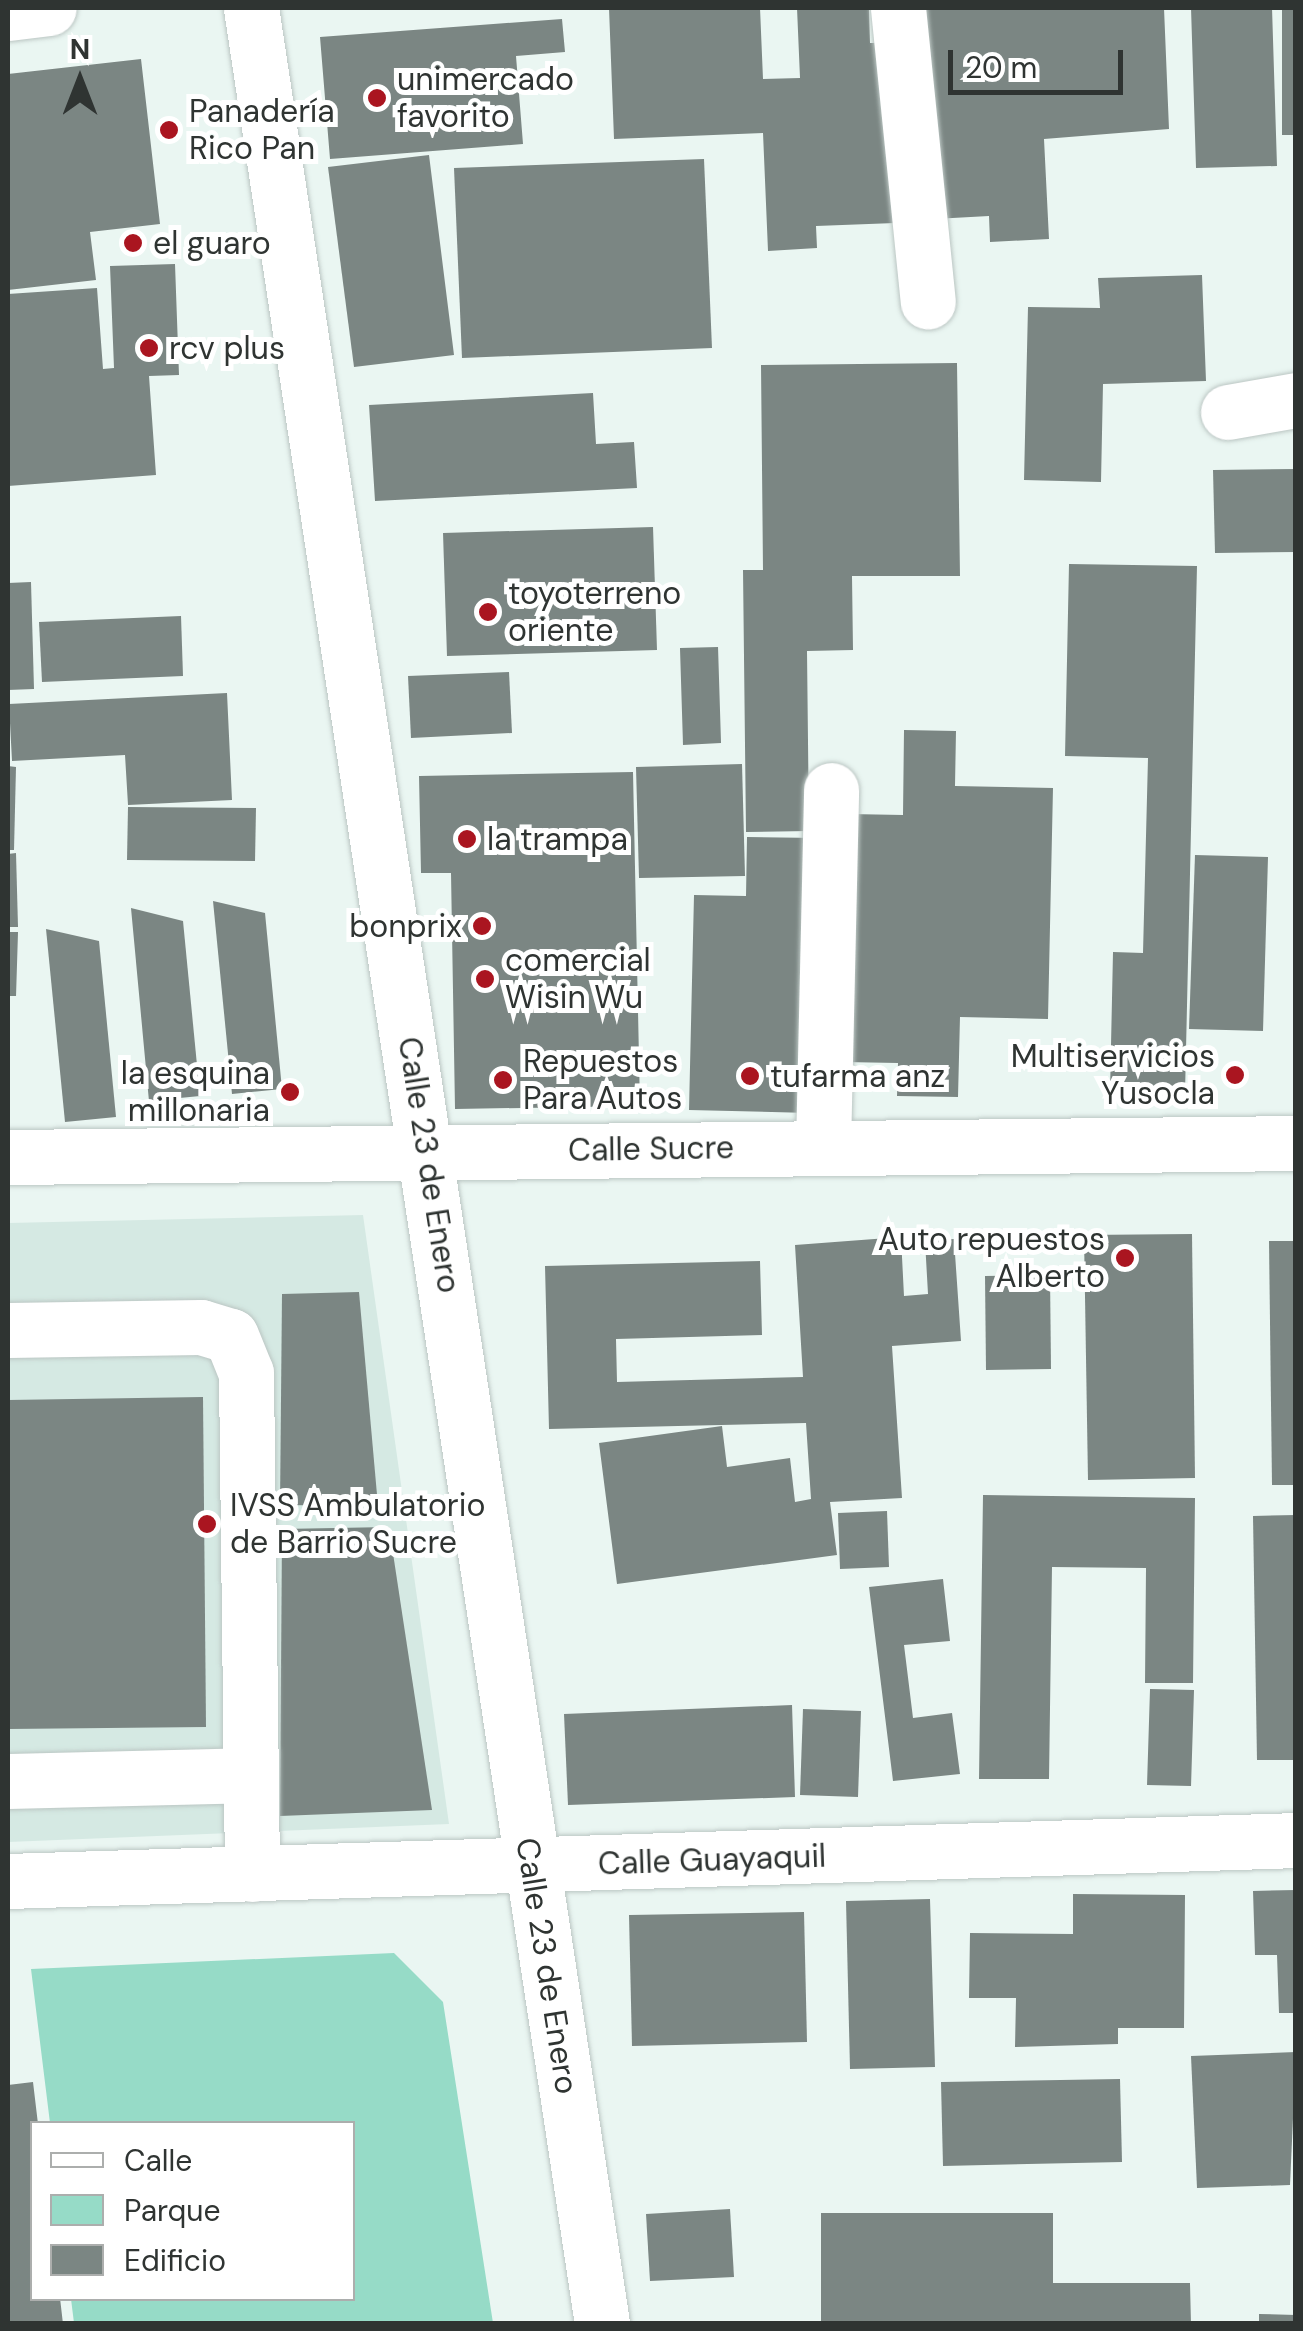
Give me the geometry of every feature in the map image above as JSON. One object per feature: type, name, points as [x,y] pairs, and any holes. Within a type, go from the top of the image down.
[{"type":"street","points":[[8,13],[49,8]]},
{"type":"street","name":"Calle 23 de Enero","points":[[251,8],[428,1152],[602,2324]]},
{"type":"street","points":[[898,8],[928,300]]},
{"type":"street","points":[[1228,412],[1296,400]]},
{"type":"street","points":[[823,1148],[831,790]]},
{"type":"street","name":"Calle Sucre","points":[[8,1157],[1296,1143]]},
{"type":"street","points":[[8,1330],[201,1327],[230,1336],[246,1373],[252,1874]]},
{"type":"street","points":[[8,1781],[249,1775]]},
{"type":"street","name":"Calle Guayaquil","points":[[8,1881],[1296,1840]]},
{"type":"shaded area","name":"IVSS Ambulatorio de Barrio Sucre","points":[[363,1215],[449,1824],[8,1842],[8,1223]]},
{"type":"green space","points":[[394,1953],[443,2002],[493,2323],[74,2323],[71,2301],[355,2301],[355,2121],[50,2121],[31,1969]]},
{"type":"building","points":[[609,8],[760,8],[763,79],[800,78],[797,8],[869,8],[870,43],[886,43],[895,223],[816,226],[817,248],[768,251],[763,133],[614,139]]},
{"type":"building","points":[[924,8],[1164,8],[1169,129],[1044,139],[1049,239],[990,242],[989,216],[934,219]]},
{"type":"building","points":[[1191,8],[1272,8],[1277,166],[1196,168]]},
{"type":"building","points":[[1282,8],[1296,8],[1296,135],[1282,135]]},
{"type":"building","points":[[562,19],[565,52],[516,56],[523,144],[330,159],[320,37]]},
{"type":"building","points":[[141,59],[160,224],[90,232],[96,280],[8,290],[8,74]]},
{"type":"building","points":[[429,155],[454,355],[354,367],[328,167]]},
{"type":"building","points":[[704,159],[712,348],[462,358],[454,168]]},
{"type":"building","points":[[175,264],[179,375],[149,376],[156,475],[8,486],[8,294],[97,288],[103,369],[114,368],[110,266]]},
{"type":"building","points":[[1202,275],[1206,381],[1103,384],[1101,482],[1024,480],[1028,307],[1100,308],[1098,278]]},
{"type":"building","points":[[957,363],[960,576],[852,576],[853,650],[807,651],[809,831],[746,832],[743,570],[763,570],[761,365]]},
{"type":"building","points":[[593,393],[596,444],[634,442],[637,488],[375,501],[369,405]]},
{"type":"building","points":[[1296,469],[1296,552],[1215,553],[1213,470]]},
{"type":"building","points":[[653,527],[657,650],[447,656],[443,533]]},
{"type":"building","points":[[1069,564],[1197,566],[1185,1094],[1110,1092],[1113,952],[1143,953],[1148,758],[1065,756]]},
{"type":"building","points":[[31,582],[34,689],[8,690],[8,583]]},
{"type":"building","points":[[181,616],[183,676],[42,682],[39,622]]},
{"type":"building","points":[[718,647],[721,743],[683,745],[680,648]]},
{"type":"building","points":[[509,672],[512,733],[411,738],[408,676]]},
{"type":"building","points":[[227,693],[232,800],[128,805],[125,755],[12,761],[9,704]]},
{"type":"building","points":[[904,730],[956,731],[955,786],[1053,788],[1048,1019],[960,1017],[958,1097],[897,1096],[898,1063],[844,1062],[849,814],[903,815]]},
{"type":"building","points":[[742,764],[745,876],[639,878],[636,767]]},
{"type":"building","points":[[8,766],[16,767],[14,850],[8,850]]},
{"type":"building","points":[[633,772],[640,1106],[455,1109],[451,873],[421,873],[419,776]]},
{"type":"building","points":[[128,807],[256,808],[255,861],[127,860]]},
{"type":"building","points":[[747,837],[817,838],[810,1113],[689,1110],[694,895],[746,896]]},
{"type":"building","points":[[16,853],[18,927],[8,927],[8,854]]},
{"type":"building","points":[[1195,855],[1268,857],[1263,1031],[1189,1029]]},
{"type":"building","points":[[213,901],[265,913],[282,1089],[232,1094]]},
{"type":"building","points":[[131,908],[183,921],[200,1096],[149,1101]]},
{"type":"building","points":[[46,929],[99,941],[116,1117],[65,1122]]},
{"type":"building","points":[[8,932],[18,932],[16,996],[8,996]]},
{"type":"building","points":[[1192,1234],[1195,1478],[1088,1480],[1084,1235]]},
{"type":"building","points":[[901,1237],[904,1296],[928,1294],[925,1241],[954,1239],[961,1341],[892,1346],[902,1498],[830,1502],[837,1555],[617,1584],[599,1443],[722,1426],[727,1467],[790,1458],[795,1502],[811,1499],[806,1423],[549,1429],[545,1266],[760,1261],[762,1335],[616,1339],[617,1382],[803,1377],[795,1245]]},
{"type":"building","points":[[1269,1241],[1296,1241],[1296,1485],[1272,1485]]},
{"type":"building","points":[[1050,1275],[1051,1369],[986,1370],[985,1276]]},
{"type":"building","points":[[359,1292],[378,1506],[280,1505],[282,1294]]},
{"type":"building","points":[[203,1397],[206,1727],[8,1729],[8,1400]]},
{"type":"building","points":[[983,1495],[1195,1498],[1193,1683],[1145,1683],[1146,1568],[1052,1567],[1049,1779],[979,1779]]},
{"type":"building","points":[[887,1511],[889,1567],[840,1569],[838,1513]]},
{"type":"building","points":[[1296,1515],[1296,1760],[1257,1760],[1253,1516]]},
{"type":"building","points":[[389,1527],[432,1810],[280,1816],[282,1529]]},
{"type":"building","points":[[943,1579],[950,1641],[904,1645],[913,1718],[952,1713],[960,1774],[893,1781],[869,1587]]},
{"type":"building","points":[[1150,1689],[1194,1690],[1191,1786],[1147,1785]]},
{"type":"building","points":[[792,1705],[795,1797],[568,1805],[564,1714]]},
{"type":"building","points":[[803,1709],[861,1711],[858,1797],[800,1795]]},
{"type":"building","points":[[1296,1890],[1296,2013],[1279,2013],[1277,1955],[1255,1955],[1253,1891]]},
{"type":"building","points":[[1073,1894],[1185,1895],[1184,2028],[1118,2028],[1118,2044],[1015,2047],[1016,1998],[969,1998],[970,1933],[1073,1934]]},
{"type":"building","points":[[930,1899],[935,2067],[850,2069],[846,1901]]},
{"type":"building","points":[[804,1912],[807,2042],[632,2046],[629,1915]]},
{"type":"building","points":[[1296,2052],[1290,2185],[1197,2188],[1191,2056]]},
{"type":"building","points":[[1120,2079],[1122,2162],[943,2166],[941,2082]]},
{"type":"building","points":[[33,2082],[38,2121],[30,2121],[30,2301],[60,2301],[63,2324],[8,2324],[8,2085]]},
{"type":"building","points":[[730,2209],[734,2277],[650,2281],[646,2214]]},
{"type":"building","points":[[821,2213],[1053,2213],[1053,2283],[1190,2283],[1191,2324],[821,2324]]},
{"type":"building","points":[[1259,2314],[1296,2315],[1296,2324],[1259,2324]]},
{"type":"place","name":"unimercado favorito","points":[[377,98]]},
{"type":"place","name":"Panadería Rico Pan","points":[[169,130]]},
{"type":"place","name":"el guaro","points":[[133,243]]},
{"type":"place","name":"rcv plus","points":[[149,348]]},
{"type":"place","name":"toyoterreno oriente","points":[[488,612]]},
{"type":"place","name":"la trampa","points":[[467,839]]},
{"type":"place","name":"bonprix","points":[[482,926]]},
{"type":"place","name":"comercial Wisin Wu","points":[[485,979]]},
{"type":"place","name":"Multiservicios Yusocla","points":[[1235,1075]]},
{"type":"place","name":"tufarma anz","points":[[750,1076]]},
{"type":"place","name":"Repuestos Para Autos","points":[[503,1080]]},
{"type":"place","name":"la esquina millonaria","points":[[290,1092]]},
{"type":"place","name":"Auto repuestos Alberto","points":[[1125,1258]]},
{"type":"place","name":"IVSS Ambulatorio de Barrio Sucre","points":[[207,1524]]}]
